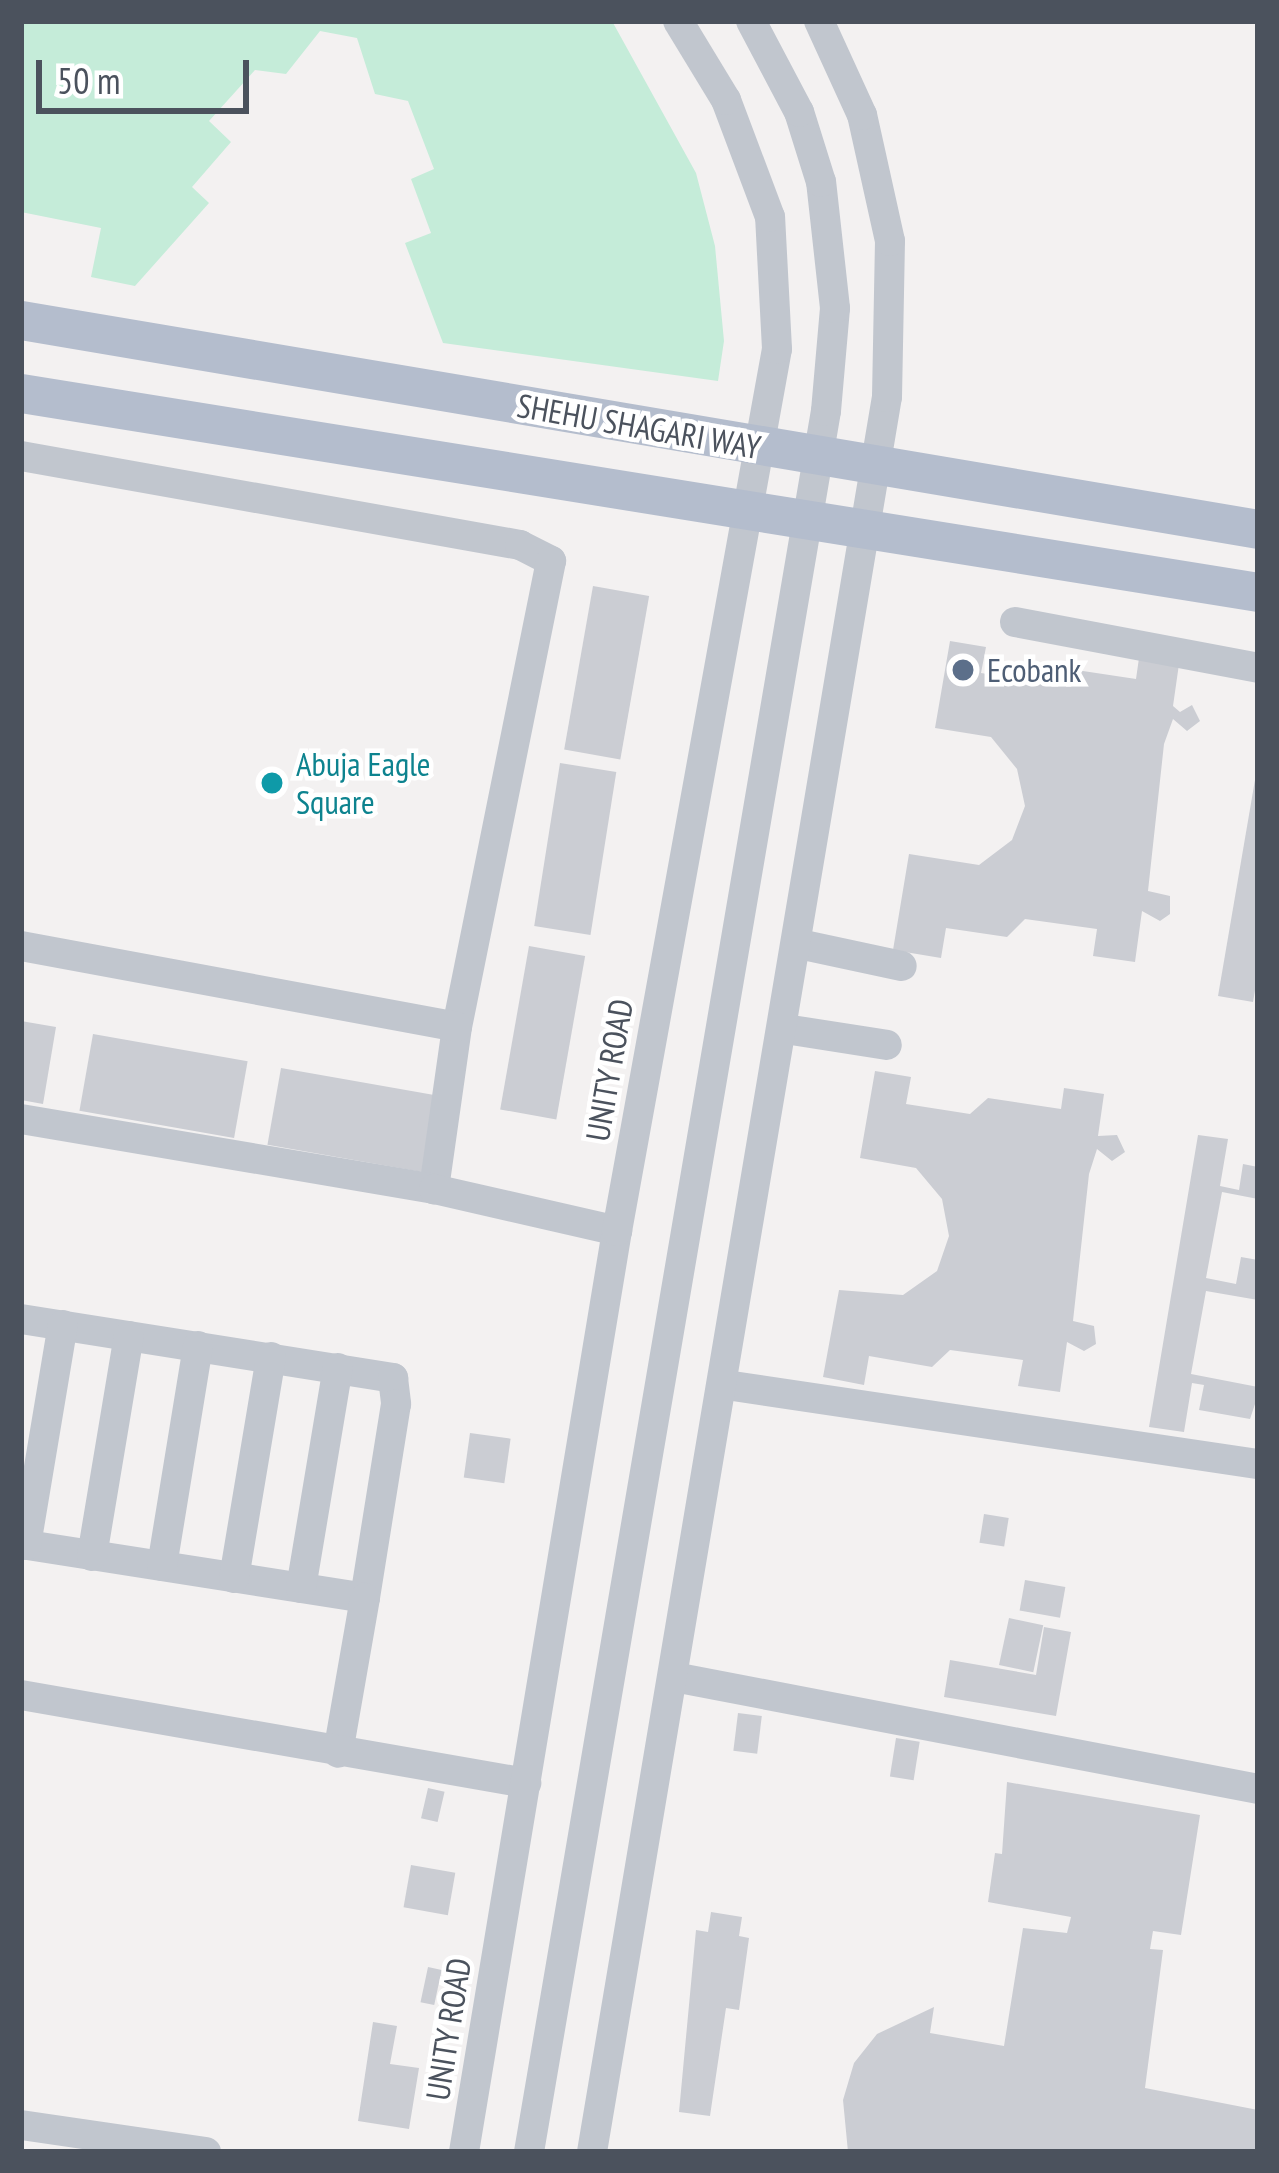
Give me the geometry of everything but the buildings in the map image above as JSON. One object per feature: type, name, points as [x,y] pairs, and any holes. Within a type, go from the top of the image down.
[{"type":"main road","name":"SHEHU SHAGARI WAY","points":[[21,320],[1258,529]]},
{"type":"main road","name":"SHEHU SHAGARI WAY","points":[[21,393],[868,533],[1258,592]]},
{"type":"street","name":"UNITY ROAD","points":[[464,2152],[617,1231],[763,447],[779,304],[770,217],[727,100],[678,21]]},
{"type":"street","points":[[529,2152],[819,456],[835,308],[832,245],[799,112],[751,21]]},
{"type":"street","points":[[592,2152],[879,466],[894,317],[890,241],[862,116],[819,21]]},
{"type":"street","points":[[21,456],[520,545],[551,561],[458,1027],[434,1190]]},
{"type":"street","points":[[1015,622],[1258,668]]},
{"type":"street","points":[[799,944],[902,966]]},
{"type":"street","points":[[21,946],[458,1027]]},
{"type":"street","points":[[785,1029],[887,1045]]},
{"type":"street","points":[[21,1119],[434,1190],[617,1231]]},
{"type":"street","points":[[21,1319],[393,1378],[396,1404],[338,1753]]},
{"type":"street","points":[[63,1325],[23,1545],[365,1598]]},
{"type":"street","points":[[92,1556],[129,1336]]},
{"type":"street","points":[[161,1567],[198,1346]]},
{"type":"street","points":[[234,1577],[271,1358]]},
{"type":"street","points":[[301,1588],[338,1368]]},
{"type":"street","points":[[726,1385],[1258,1464]]},
{"type":"street","points":[[674,1677],[1258,1789]]},
{"type":"street","points":[[21,1695],[526,1783]]},
{"type":"street","points":[[21,2125],[206,2152]]},
{"type":"green space","points":[[21,21],[612,21],[696,173],[715,246],[724,341],[718,381],[443,343],[405,243],[431,233],[411,179],[434,169],[408,101],[375,94],[357,38],[320,31],[286,74],[255,70],[209,121],[231,142],[192,187],[209,203],[135,286],[91,277],[101,228],[21,212]]},
{"type":"place","name":"Ecobank","points":[[963,670]]},
{"type":"place","name":"Abuja Eagle Square","points":[[272,783]]}]
